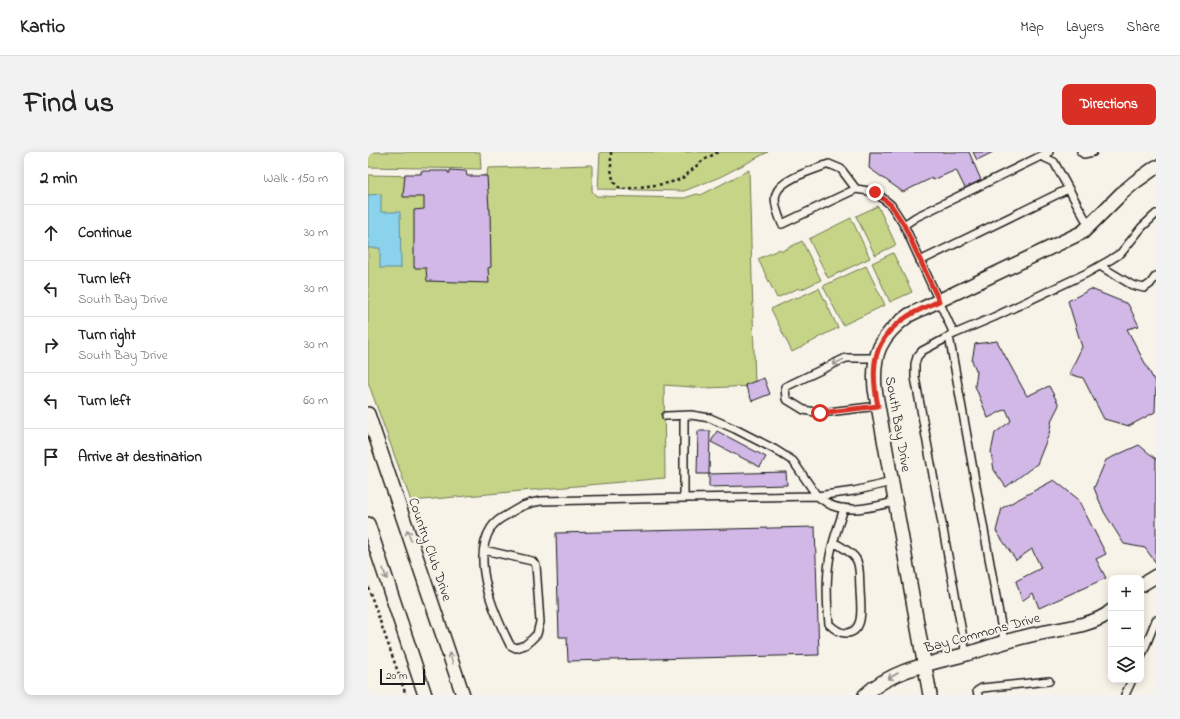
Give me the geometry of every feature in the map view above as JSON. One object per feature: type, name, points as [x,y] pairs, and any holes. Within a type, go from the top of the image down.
[{"type":"street","name":"South Bay Drive","points":[[930,695],[875,389],[874,372],[876,358],[884,339],[895,325],[909,315],[1083,232],[1130,185],[1156,167]]},
{"type":"street","name":"Country Club Drive","points":[[368,414],[373,446],[463,695]]},
{"type":"street","points":[[368,524],[425,695]]},
{"type":"street","points":[[1144,583],[1156,576]]},
{"type":"street","name":"Bay Commons Drive","points":[[865,695],[873,688],[898,673],[924,664],[966,654],[1016,638],[1088,623],[1108,614]]},
{"type":"lane","points":[[904,225],[916,217],[1049,152]]},
{"type":"lane","points":[[1081,152],[1084,154],[1093,152]]},
{"type":"lane","points":[[1041,156],[1054,162],[1089,226]]},
{"type":"lane","points":[[856,190],[841,169],[829,164],[790,180],[781,186],[776,194],[776,207],[782,224],[856,190],[875,192],[891,205],[904,225],[939,301],[951,335],[1004,642]]},
{"type":"lane","points":[[920,261],[1068,189]]},
{"type":"lane","points":[[966,654],[914,371],[918,357],[922,351],[951,335],[994,317],[1100,266],[1121,253],[1142,227],[1156,214]]},
{"type":"lane","points":[[1100,266],[1132,285],[1144,288],[1150,284],[1156,276]]},
{"type":"lane","points":[[876,358],[846,358],[785,387],[786,399],[804,410],[820,413],[878,406]]},
{"type":"lane","points":[[666,416],[710,418],[774,449],[793,461],[817,496],[833,506],[859,509],[895,502]]},
{"type":"lane","points":[[684,416],[684,498]]},
{"type":"lane","points":[[484,550],[532,561],[536,565],[540,622],[537,634],[532,640],[525,645],[516,648],[510,646],[502,630],[488,590],[483,565],[484,550],[492,527],[514,510],[526,503],[552,500],[817,496],[854,491],[892,482]]},
{"type":"lane","points":[[834,542],[856,558],[859,565],[860,621],[852,632],[848,633],[837,631],[829,624],[828,607],[829,561],[834,542],[844,508]]},
{"type":"lane","points":[[1144,650],[1156,620]]},
{"type":"lane","points":[[978,695],[977,691],[982,688],[1049,681]]},
{"type":"lane","points":[[1125,695],[1131,683]]},
{"type":"path","points":[[611,152],[613,178],[619,188],[623,190],[663,184],[684,177],[702,161],[718,152]]},
{"type":"path","points":[[368,587],[406,695]]},
{"type":"green space","points":[[368,152],[480,152],[481,169],[368,167]]},
{"type":"green space","points":[[600,152],[768,152],[720,177],[684,191],[598,189]]},
{"type":"green space","points":[[592,165],[592,191],[596,196],[684,198],[697,194],[701,195],[749,170],[755,386],[705,388],[664,385],[665,478],[411,501],[368,382],[368,175],[481,177],[487,174],[488,168]]},
{"type":"green space","points":[[878,206],[896,245],[875,255],[856,216]]},
{"type":"green space","points":[[851,218],[870,258],[828,278],[809,239]]},
{"type":"green space","points":[[802,241],[821,280],[800,290],[799,288],[777,298],[758,259],[780,249],[782,251]]},
{"type":"green space","points":[[893,253],[912,292],[890,302],[872,263]]},
{"type":"green space","points":[[866,266],[885,305],[843,325],[823,286]]},
{"type":"green space","points":[[819,288],[838,328],[792,352],[771,309]]},
{"type":"water","points":[[381,194],[381,212],[400,212],[401,268],[380,268],[380,248],[368,248],[368,195]]},
{"type":"building","points":[[870,152],[969,152],[981,180],[965,188],[956,170],[933,180],[932,178],[903,192],[869,168]]},
{"type":"building","points":[[973,152],[993,152],[977,160]]},
{"type":"building","points":[[450,170],[466,171],[467,176],[487,176],[490,209],[491,267],[488,268],[489,283],[427,281],[426,268],[414,268],[414,210],[424,209],[424,197],[403,197],[405,174],[421,174],[421,171],[448,171],[448,173],[450,173]]},
{"type":"building","points":[[1091,289],[1128,304],[1139,326],[1127,329],[1156,384],[1155,412],[1129,426],[1104,419],[1083,378],[1069,374],[1082,347],[1068,301]]},
{"type":"building","points":[[997,341],[1027,396],[1049,386],[1059,405],[1052,419],[1049,434],[1037,464],[1006,487],[994,470],[991,452],[995,433],[1011,421],[1006,409],[988,418],[975,386],[977,372],[972,361],[975,344]]},
{"type":"building","points":[[764,378],[770,394],[752,401],[745,385]]},
{"type":"building","points":[[698,431],[710,431],[709,474],[697,474]]},
{"type":"building","points":[[717,431],[766,457],[760,467],[711,442]]},
{"type":"building","points":[[1139,445],[1156,459],[1156,563],[1145,548],[1124,544],[1104,512],[1094,488],[1106,460]]},
{"type":"building","points":[[786,472],[787,485],[709,487],[709,474]]},
{"type":"building","points":[[1054,480],[1078,499],[1106,554],[1096,559],[1106,578],[1039,608],[1033,593],[1022,601],[1016,581],[1041,568],[1032,549],[1016,560],[996,531],[1002,508]]},
{"type":"building","points":[[815,527],[819,655],[568,661],[567,637],[559,637],[556,533]]},
{"type":"route","points":[[820,413],[878,406],[874,372],[877,355],[884,339],[895,325],[909,315],[939,301],[904,225],[891,205],[875,192]]}]
